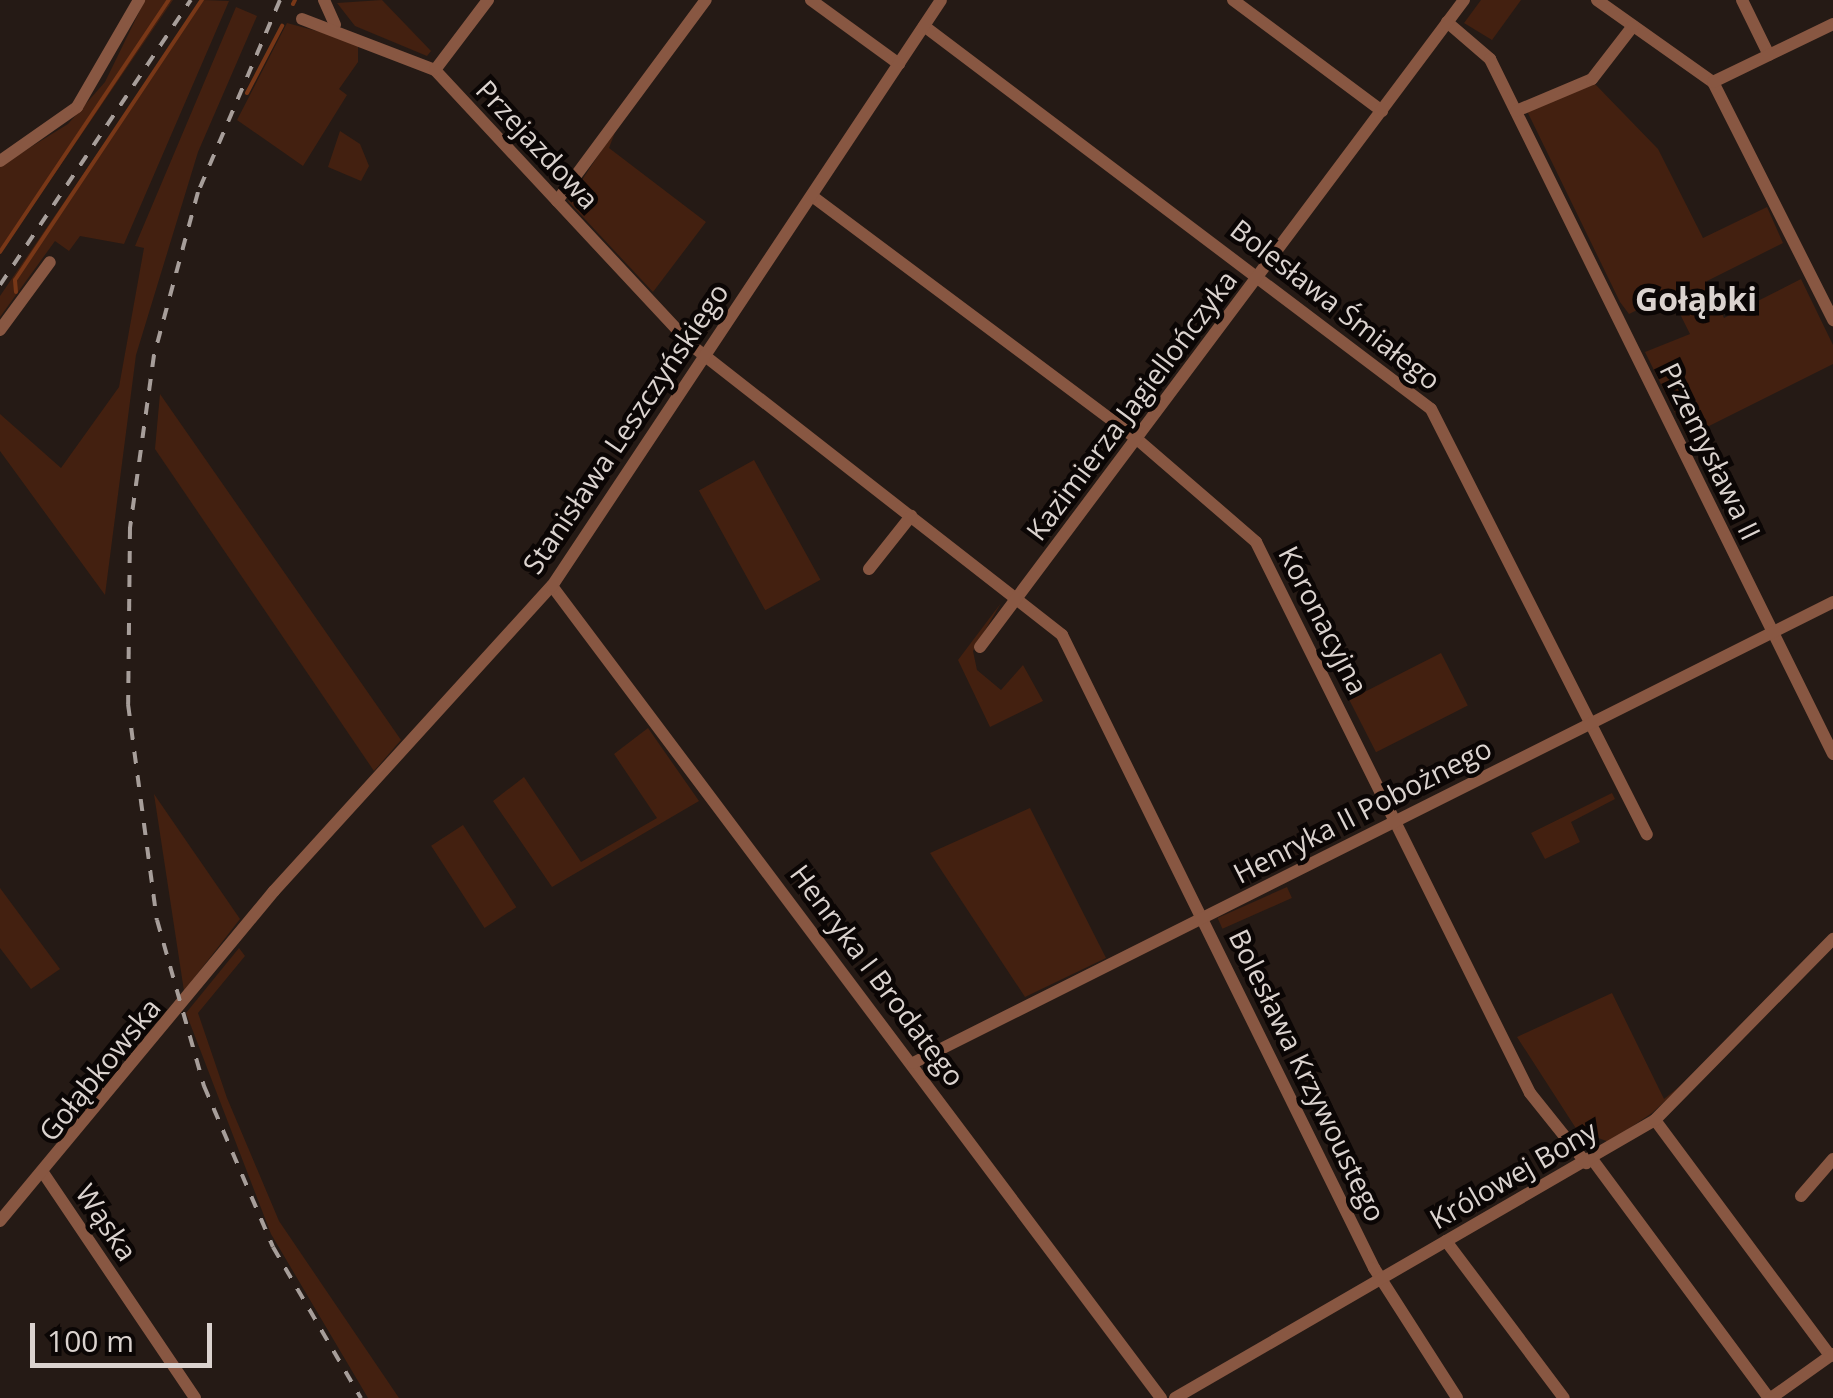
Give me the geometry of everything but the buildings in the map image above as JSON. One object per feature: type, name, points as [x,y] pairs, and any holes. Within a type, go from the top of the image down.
[{"type":"street","points":[[0,161],[87,96],[140,0]]},
{"type":"street","points":[[324,0],[337,27]]},
{"type":"street","points":[[435,70],[488,0]]},
{"type":"street","points":[[557,201],[706,0]]},
{"type":"street","points":[[811,0],[899,64]]},
{"type":"street","name":"Stanisława Leszczyńskiego","points":[[232,944],[552,586],[942,0]]},
{"type":"street","points":[[1233,0],[1382,110]]},
{"type":"street","name":"Kazimierza Jagiellończyka","points":[[980,647],[1464,0]]},
{"type":"street","points":[[1597,0],[1713,82],[1833,320]]},
{"type":"street","points":[[1742,0],[1769,56]]},
{"type":"street","name":"Przejazdowa","points":[[302,19],[337,27],[435,70],[704,355]]},
{"type":"street","name":"Przemysława II","points":[[1447,22],[1487,53],[1833,754]]},
{"type":"street","points":[[1713,82],[1833,24]]},
{"type":"street","name":"Bolesława Śmiałego","points":[[924,26],[1260,275],[1431,408],[1647,834]]},
{"type":"street","points":[[1516,111],[1592,80],[1633,26]]},
{"type":"street","name":"Koronacyjna","points":[[812,196],[1138,440],[1256,542],[1530,1093],[1589,1161],[1770,1398]]},
{"type":"street","points":[[0,330],[50,262]]},
{"type":"street","name":"Bolesława Krzywoustego","points":[[704,355],[1062,635],[1380,1279],[1457,1398]]},
{"type":"street","points":[[869,569],[911,516]]},
{"type":"street","name":"Henryka I Brodatego","points":[[552,586],[1161,1398]]},
{"type":"street","name":"Henryka II Pobożnego","points":[[913,1063],[1833,602]]},
{"type":"street","name":"Królowej Bony","points":[[1175,1398],[1655,1120],[1833,939]]},
{"type":"street","name":"Gołąbkowska","points":[[0,1221],[44,1174],[232,944]]},
{"type":"street","points":[[1655,1120],[1831,1355],[1770,1398]]},
{"type":"street","points":[[1801,1196],[1833,1159]]},
{"type":"street","name":"Wąska","points":[[44,1174],[195,1398]]},
{"type":"street","points":[[1446,1240],[1564,1398]]},
{"type":"shaded area","points":[[145,0],[173,0],[0,254],[0,166],[68,124],[105,82]]},
{"type":"shaded area","points":[[202,0],[229,1],[124,244],[80,236],[69,251],[55,241],[0,317],[0,296]]},
{"type":"shaded area","points":[[382,0],[431,51],[427,56],[355,26],[337,3]]},
{"type":"shaded area","points":[[1481,0],[1521,0],[1492,40],[1464,23]]},
{"type":"shaded area","points":[[236,7],[257,16],[198,152],[136,355],[105,595],[0,451],[0,414],[61,468],[119,387],[144,248],[135,246]]},
{"type":"shaded area","points":[[287,23],[358,42],[358,62],[339,89],[347,95],[303,166],[237,120]]},
{"type":"shaded area","points":[[1595,84],[1658,149],[1703,238],[1767,207],[1783,243],[1707,281],[1724,318],[1801,279],[1833,345],[1833,364],[1687,437],[1645,352],[1690,334],[1670,294],[1629,314],[1620,302],[1527,111]]},
{"type":"shaded area","points":[[617,127],[609,148],[706,222],[653,292],[568,201]]},
{"type":"shaded area","points":[[340,131],[360,144],[369,166],[361,181],[328,167]]},
{"type":"shaded area","points":[[160,394],[401,740],[374,771],[155,449]]},
{"type":"shaded area","points":[[754,460],[820,580],[765,610],[699,491]]},
{"type":"shaded area","points":[[1001,603],[973,651],[977,670],[1001,690],[1023,665],[1043,701],[990,727],[958,660]]},
{"type":"shaded area","points":[[1441,653],[1468,706],[1376,752],[1349,700]]},
{"type":"shaded area","points":[[648,728],[699,801],[552,887],[493,801],[524,777],[581,862],[657,818],[614,754]]},
{"type":"shaded area","points":[[1612,793],[1615,799],[1571,822],[1580,842],[1545,859],[1531,833]]},
{"type":"shaded area","points":[[154,794],[240,919],[184,991]]},
{"type":"shaded area","points":[[1030,808],[1106,958],[1025,997],[930,853]]},
{"type":"shaded area","points":[[463,825],[516,907],[485,928],[431,846]]},
{"type":"shaded area","points":[[1287,887],[1292,898],[1222,929],[1218,918]]},
{"type":"shaded area","points":[[0,888],[60,969],[31,989],[0,948]]},
{"type":"shaded area","points":[[239,948],[245,956],[198,1013],[227,1098],[279,1221],[399,1398],[368,1398],[271,1234],[186,1013]]},
{"type":"shaded area","points":[[1612,993],[1664,1099],[1696,1073],[1652,1113],[1609,1142],[1577,1130],[1517,1037]]},
{"type":"waterway","points":[[0,252],[169,0]]},
{"type":"waterway","points":[[16,292],[15,280],[202,0]]},
{"type":"waterway","points":[[293,4],[295,0]]},
{"type":"waterway","points":[[247,93],[282,26]]},
{"type":"railway","points":[[0,285],[191,0]]},
{"type":"railway","points":[[280,0],[198,192],[154,355],[130,527],[128,704],[157,920],[204,1086],[273,1247],[361,1398]]},
{"type":"district","name":"Gołąbki","points":[[1696,299]]}]
